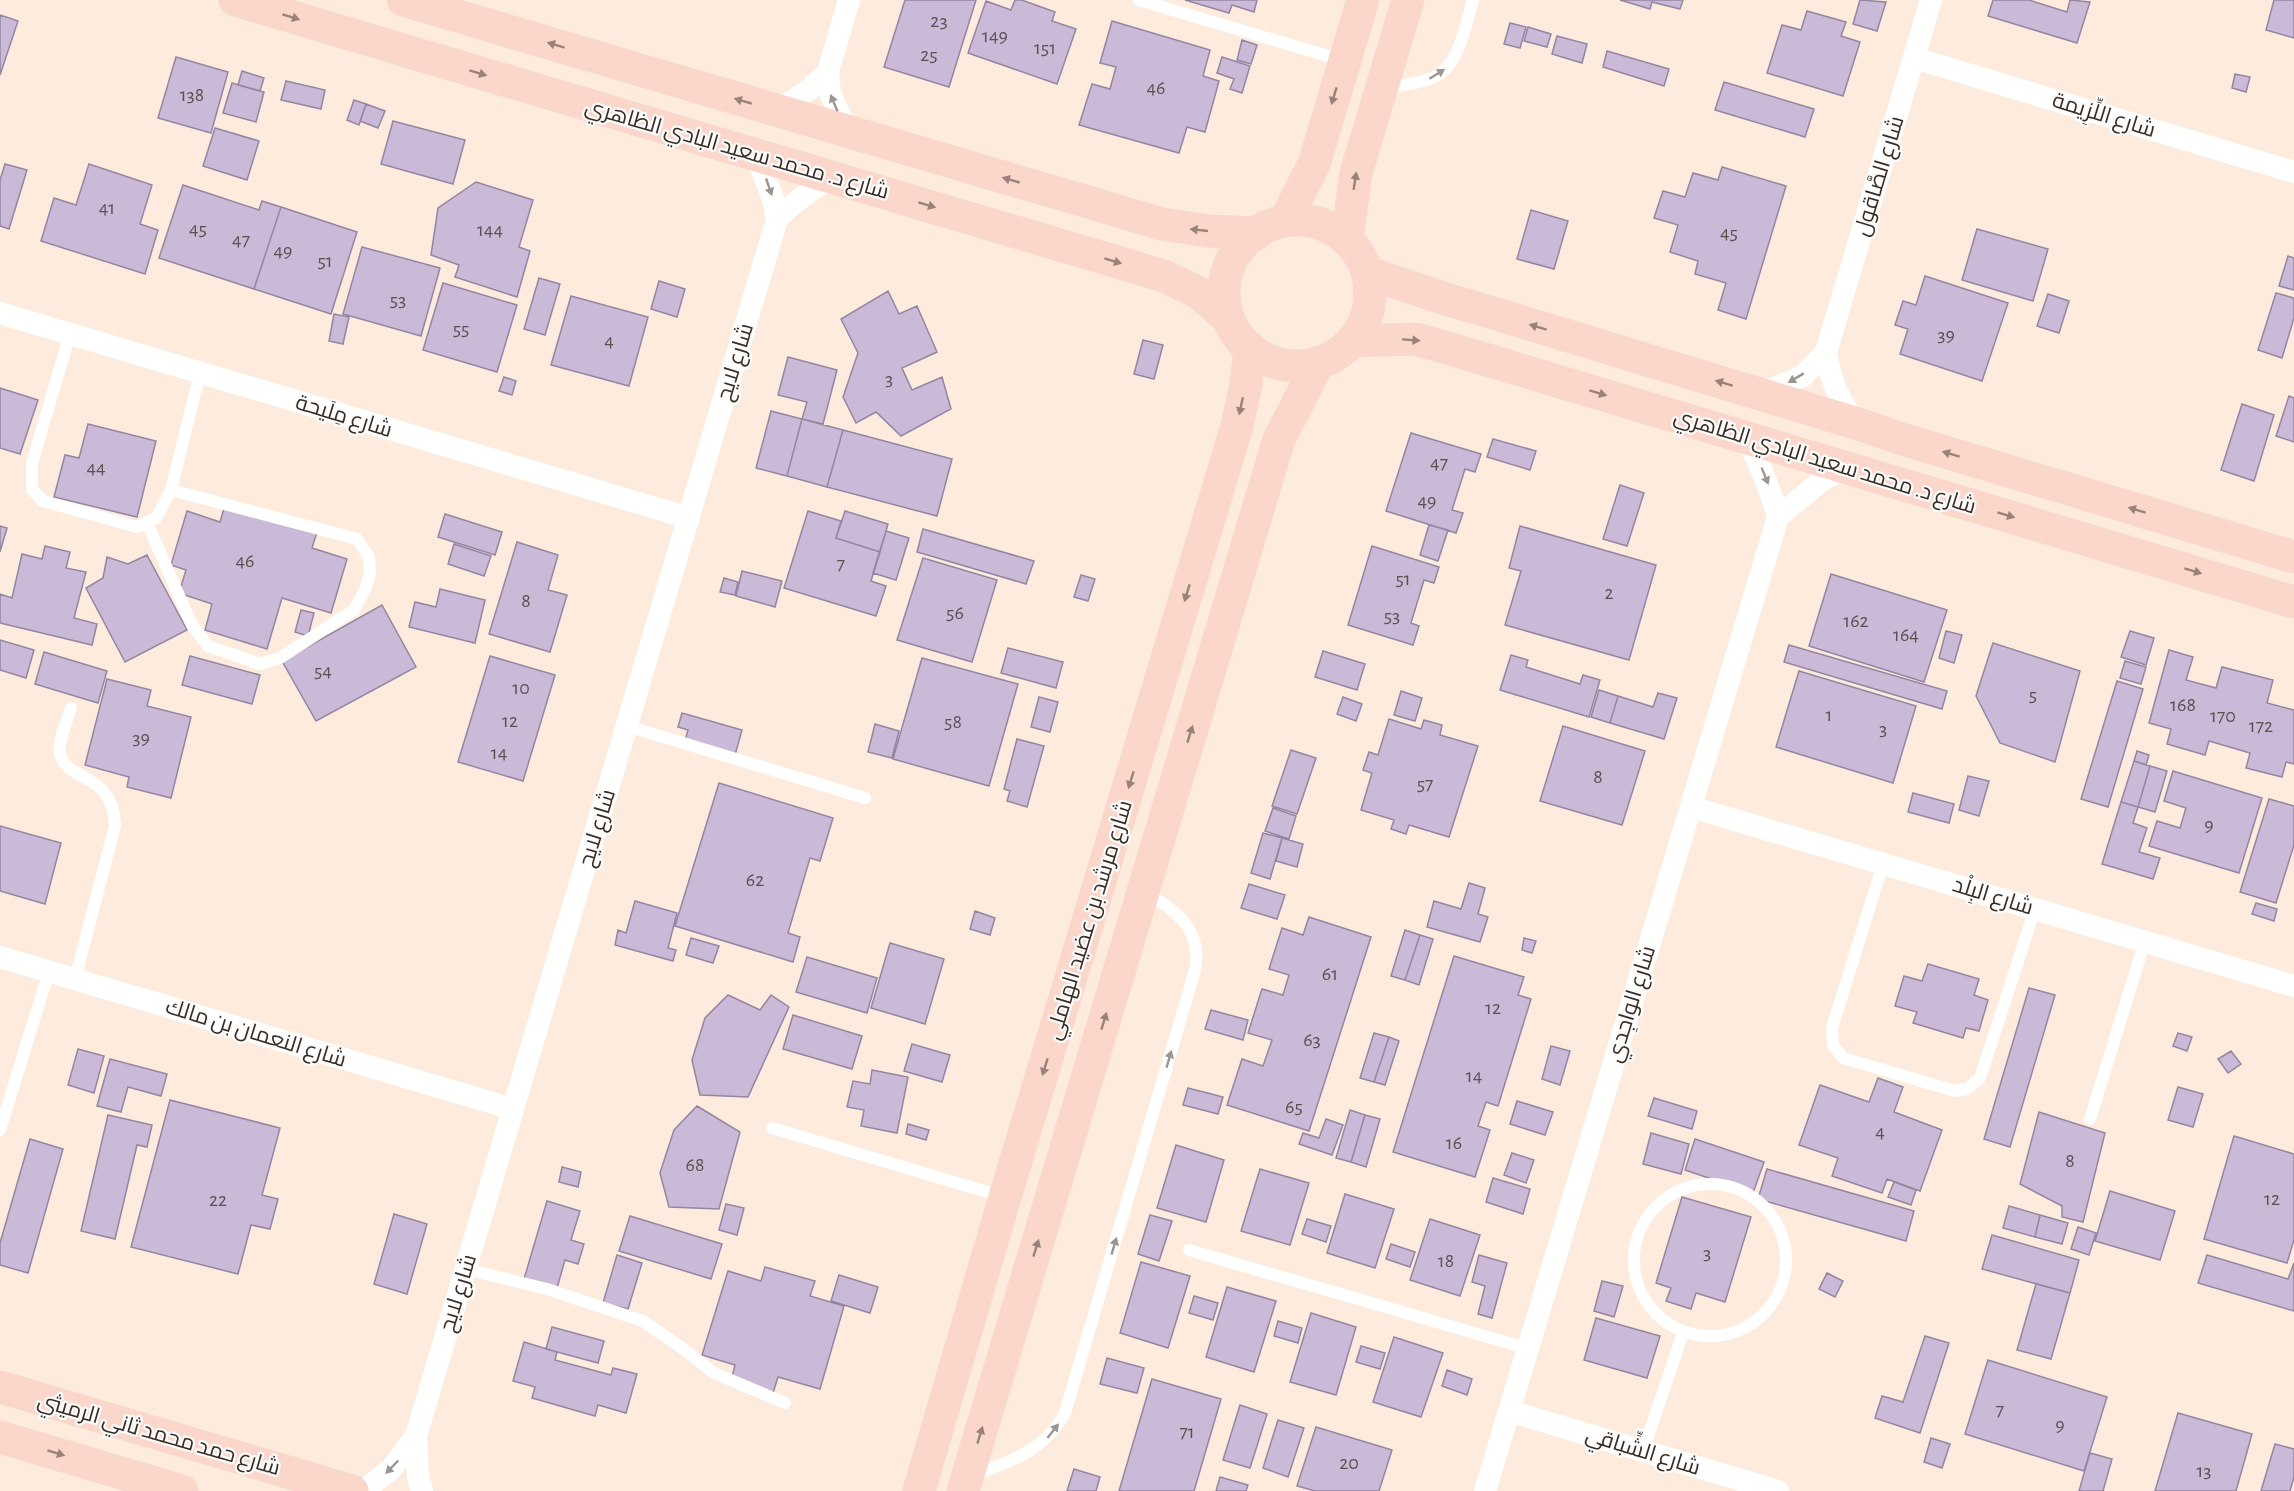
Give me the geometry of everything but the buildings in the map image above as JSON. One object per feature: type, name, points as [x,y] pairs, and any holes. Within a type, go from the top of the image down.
[{"type":"street","name":"شارع د. محمد سعيد البادي الظاهري","points":[[235,0],[1164,276],[1199,293],[1228,318]]},
{"type":"street","name":"شارع د. محمد سعيد البادي الظاهري","points":[[403,0],[1162,224],[1209,231],[1271,227]]},
{"type":"street","points":[[847,132],[830,93],[828,72],[849,0]]},
{"type":"street","points":[[1271,227],[1314,164],[1363,0]]},
{"type":"street","points":[[1347,238],[1356,173],[1408,0]]},
{"type":"street","name":"شارع الصَّاقول","points":[[1855,423],[1831,380],[1826,352],[1931,0]]},
{"type":"street","name":"شارع اللِّزِيمة","points":[[1914,58],[2294,172]]},
{"type":"street","points":[[621,116],[632,68]]},
{"type":"street","points":[[777,111],[810,89],[828,72]]},
{"type":"street","points":[[756,156],[773,198],[777,219]]},
{"type":"street","points":[[777,219],[794,202],[813,188],[834,177]]},
{"type":"street","name":"شارع لايح","points":[[422,1491],[418,1477],[416,1436],[777,219]]},
{"type":"street","points":[[1307,221],[1328,227],[1347,238],[1359,254],[1368,273],[1371,297],[1365,320],[1352,341],[1337,354],[1319,362],[1295,366],[1270,361],[1250,348],[1237,334],[1228,318],[1224,297],[1226,276],[1234,256],[1247,240],[1271,227],[1307,221]]},
{"type":"street","name":"شارع د. محمد سعيد البادي الظاهري","points":[[1368,273],[1855,423],[1902,440],[2294,557]]},
{"type":"street","name":"شارع مِلَيحة","points":[[0,313],[689,518]]},
{"type":"street","name":"شارع د. محمد سعيد البادي الظاهري","points":[[1352,341],[1415,339],[2294,602]]},
{"type":"street","name":"شارع مرشد بن عضيد الهاملي","points":[[920,1491],[1005,1197],[1237,426],[1246,384],[1250,348]]},
{"type":"street","name":"شارع الصَّاقول","points":[[1760,394],[1803,376],[1826,352]]},
{"type":"street","name":"شارع مرشد بن عضيد الهاملي","points":[[965,1485],[1279,439],[1319,362]]},
{"type":"street","points":[[1746,438],[1763,472],[1778,517],[1806,492],[1845,467]]},
{"type":"street","points":[[1887,479],[1909,474],[1914,465],[1916,458],[1912,449],[1902,440]]},
{"type":"street","name":"شارع الواجِدي","points":[[1485,1491],[1526,1348],[1778,517]]},
{"type":"street","name":"شارع البِلْد","points":[[1691,807],[2294,986]]},
{"type":"street","name":"شارع النعمان بن مالك","points":[[0,957],[513,1109]]},
{"type":"street","name":"شارع حمد محمد ثاني الرميثي","points":[[0,1387],[352,1491]]},
{"type":"street","name":"شارع الشِّباقي","points":[[1509,1411],[1778,1491]]},
{"type":"street","name":"شارع لايح","points":[[363,1491],[391,1469],[416,1436]]},
{"type":"street","name":"شارع حمد محمد ثاني الرميثي","points":[[0,1437],[182,1491]]},
{"type":"lane","points":[[1139,0],[1345,61]]},
{"type":"lane","points":[[1381,89],[1430,79],[1445,69],[1457,51],[1473,0]]},
{"type":"lane","points":[[70,334],[32,464],[32,490],[43,501],[137,527],[156,518],[171,490],[200,373]]},
{"type":"lane","points":[[147,523],[192,624],[202,639],[208,645],[253,661],[260,663],[280,658],[354,610],[366,590],[370,574],[369,557],[357,539],[171,490]]},
{"type":"lane","points":[[71,708],[60,747],[60,755],[69,768],[104,789],[115,813],[115,826],[75,979]]},
{"type":"lane","points":[[627,726],[865,798]]},
{"type":"lane","points":[[1883,864],[1832,1028],[1833,1045],[1843,1058],[1955,1091],[1967,1089],[1980,1078],[2035,909]]},
{"type":"lane","points":[[965,1485],[1038,1446],[1058,1426],[1065,1413],[1197,959],[1197,947],[1188,926],[1144,888]]},
{"type":"lane","points":[[2090,1119],[2145,941]]},
{"type":"lane","points":[[0,1130],[49,972]]},
{"type":"lane","points":[[772,1128],[1005,1197]]},
{"type":"lane","points":[[1718,1183],[1753,1196],[1778,1223],[1788,1259],[1779,1295],[1755,1323],[1720,1337],[1683,1333],[1652,1312],[1634,1280],[1634,1243],[1651,1209],[1681,1188],[1718,1183]]},
{"type":"lane","points":[[1189,1250],[1526,1348]]},
{"type":"lane","points":[[465,1269],[567,1295],[643,1322],[714,1373],[785,1403]]},
{"type":"lane","points":[[1643,1451],[1683,1333]]}]
